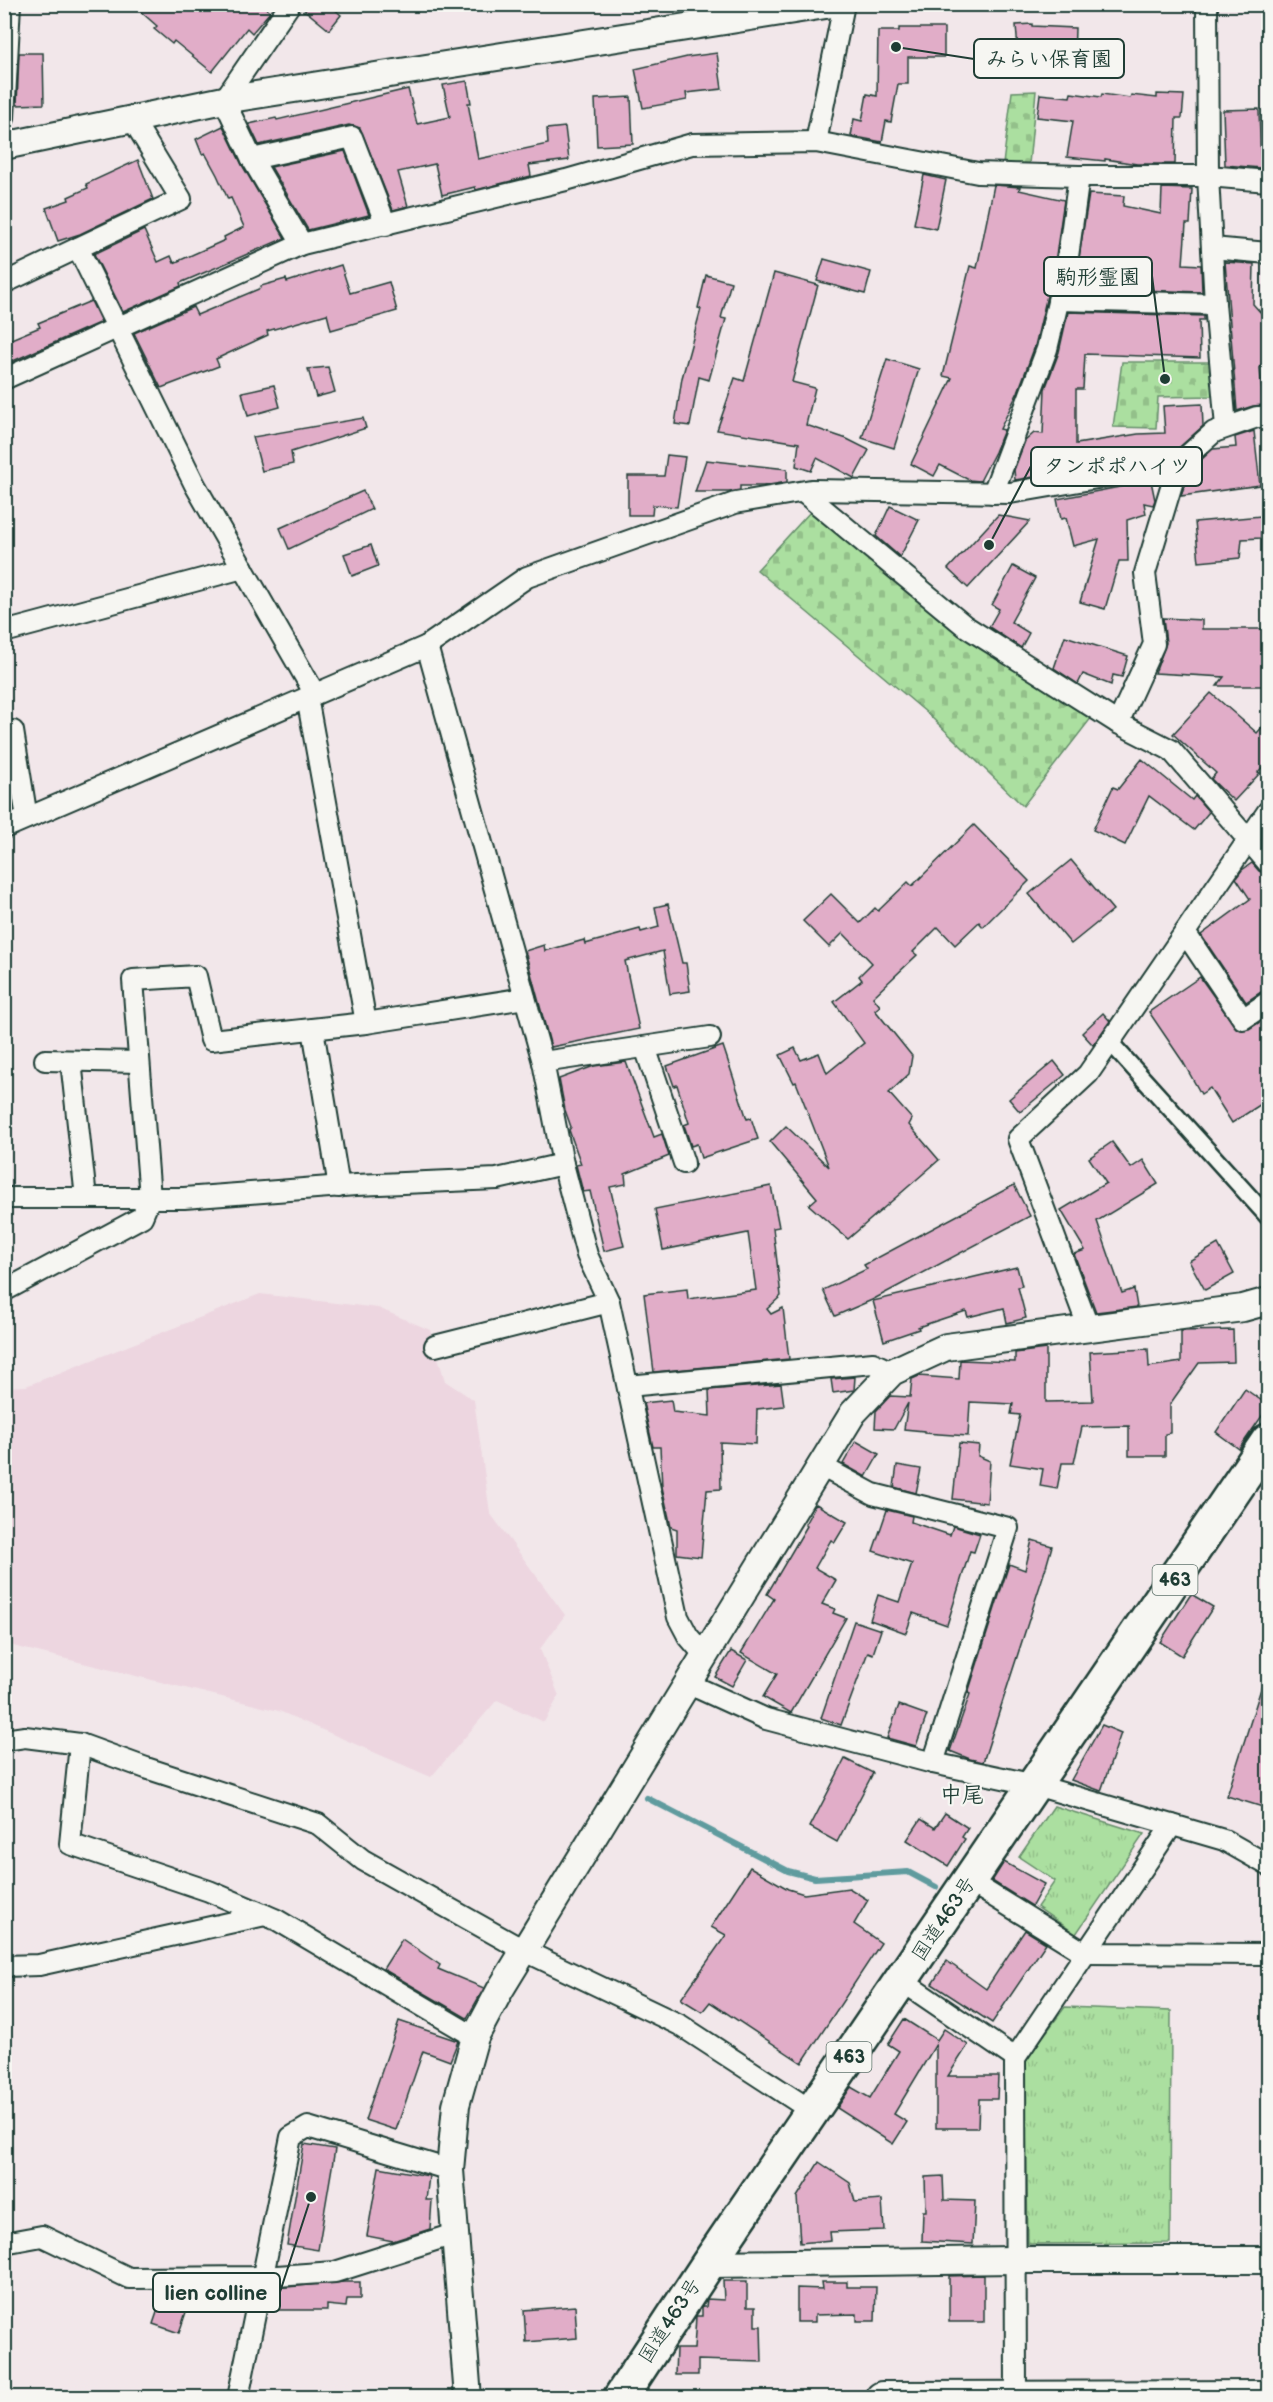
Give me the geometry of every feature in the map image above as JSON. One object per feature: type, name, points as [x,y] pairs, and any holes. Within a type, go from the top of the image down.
[{"type":"highway","name":"国道463号","points":[[620,2397],[708,2264],[1269,1442]]},
{"type":"main road","points":[[882,2397],[1269,2397]]},
{"type":"street","points":[[4,118],[10,4]]},
{"type":"street","points":[[4,146],[224,100],[832,4]]},
{"type":"street","points":[[816,142],[844,4]]},
{"type":"street","points":[[1207,4],[1208,176],[1215,304],[1226,427]]},
{"type":"street","points":[[224,100],[288,5]]},
{"type":"street","points":[[224,100],[252,159],[302,244]]},
{"type":"street","points":[[4,283],[181,199],[133,120]]},
{"type":"street","points":[[252,159],[352,136],[386,225]]},
{"type":"street","points":[[4,379],[302,244],[566,180],[692,144],[816,142],[978,173],[1208,176],[1269,181]]},
{"type":"street","points":[[993,493],[1047,349],[1067,264],[1079,176]]},
{"type":"street","points":[[78,248],[195,485],[243,568],[311,696],[366,1023]]},
{"type":"street","points":[[1212,248],[1269,253]]},
{"type":"street","points":[[1058,300],[1215,304]]},
{"type":"street","points":[[4,828],[427,646],[526,578],[735,503],[803,492],[1010,494],[1178,464],[1214,432],[1257,417],[1269,417]]},
{"type":"street","points":[[1118,723],[1154,644],[1145,573],[1178,464]]},
{"type":"street","points":[[803,492],[965,626],[1118,723],[1171,750],[1269,863]]},
{"type":"street","points":[[4,632],[243,568]]},
{"type":"street","points":[[427,646],[543,1062],[563,1164],[587,1255],[609,1302],[678,1617],[688,1636],[706,1657]]},
{"type":"street","points":[[4,732],[13,731],[27,818]]},
{"type":"street","points":[[1089,1329],[1018,1139],[1088,1074],[1269,811]]},
{"type":"street","points":[[1186,934],[1243,1019],[1269,1002]]},
{"type":"street","points":[[4,1291],[142,1217],[150,1198],[133,980],[196,976],[211,1040],[366,1023],[525,998]]},
{"type":"street","points":[[313,1029],[339,1186]]},
{"type":"street","points":[[543,1062],[710,1037]]},
{"type":"street","points":[[1110,1042],[1269,1217]]},
{"type":"street","points":[[645,1047],[684,1163]]},
{"type":"street","points":[[45,1060],[139,1062]]},
{"type":"street","points":[[71,1061],[86,1198]]},
{"type":"street","points":[[4,1198],[184,1198],[339,1186],[497,1179],[563,1164]]},
{"type":"street","points":[[468,2397],[450,2170],[456,2105],[475,2037],[500,1990],[706,1657],[853,1413],[892,1372],[946,1347],[1244,1308],[1269,1301]]},
{"type":"street","points":[[435,1346],[609,1302]]},
{"type":"street","points":[[628,1386],[873,1363],[892,1372]]},
{"type":"street","points":[[821,1466],[873,1494],[1008,1528],[933,1763]]},
{"type":"street","points":[[689,1684],[766,1719],[933,1763],[1035,1785],[1224,1840],[1269,1865]]},
{"type":"street","points":[[4,1740],[25,1737],[80,1744],[318,1824],[363,1860],[525,1951],[680,2025],[812,2111]]},
{"type":"street","points":[[80,1744],[70,1844],[209,1891],[265,1915],[475,2037]]},
{"type":"street","points":[[1016,2397],[1014,2058],[1172,1825]]},
{"type":"street","points":[[969,1881],[1085,1953],[1269,1954]]},
{"type":"street","points":[[4,1966],[39,1965],[265,1915]]},
{"type":"street","points":[[902,1981],[1014,2058]]},
{"type":"street","points":[[238,2397],[291,2137],[308,2127],[450,2170]]},
{"type":"street","points":[[4,2243],[42,2236],[129,2278],[262,2277],[335,2272],[454,2234]]},
{"type":"street","points":[[708,2264],[1014,2260],[1269,2260]]},
{"type":"shaded area","points":[[260,1294],[378,1308],[430,1330],[445,1381],[474,1400],[490,1513],[565,1615],[540,1649],[559,1696],[544,1722],[497,1700],[431,1777],[279,1711],[5,1644],[4,1387],[26,1386]]},
{"type":"green space","points":[[1036,91],[1029,164],[1003,164],[1012,92]]},
{"type":"green space","points":[[1122,362],[1210,362],[1213,396],[1158,397],[1156,428],[1113,427]]},
{"type":"green space","points":[[811,511],[1092,717],[1023,806],[927,713],[757,570]]},
{"type":"green space","points":[[1054,1806],[1144,1834],[1076,1934],[1037,1907],[1055,1881],[1019,1857]]},
{"type":"green space","points":[[1065,2007],[1171,2011],[1170,2243],[1028,2244],[1025,2061]]},
{"type":"building","points":[[132,4],[262,4],[270,12],[252,33],[247,28],[212,72],[174,41],[172,44],[154,29],[157,26]]},
{"type":"building","points":[[302,4],[329,4],[341,15],[329,30],[301,7]]},
{"type":"building","points":[[1032,24],[1032,26],[1075,28],[1074,59],[1035,57],[1035,60],[1019,62],[1016,25]]},
{"type":"building","points":[[899,28],[944,28],[944,57],[908,57],[908,84],[898,84],[891,122],[886,121],[882,142],[851,136],[854,119],[862,121],[867,94],[877,96],[878,31],[899,31]]},
{"type":"building","points":[[19,53],[43,53],[44,104],[17,105]]},
{"type":"building","points":[[717,53],[722,89],[686,93],[687,100],[643,108],[635,69],[687,57]]},
{"type":"building","points":[[467,81],[471,103],[468,103],[478,159],[548,144],[547,129],[565,127],[569,160],[529,165],[531,176],[476,190],[475,187],[442,195],[435,164],[398,172],[408,206],[393,210],[360,128],[349,125],[259,145],[249,124],[276,118],[277,120],[408,89],[417,124],[450,117],[443,85]]},
{"type":"building","points":[[1071,93],[1130,98],[1131,95],[1157,98],[1157,94],[1184,95],[1182,118],[1176,118],[1175,164],[1137,164],[1067,157],[1073,121],[1037,117],[1040,94],[1070,97]]},
{"type":"building","points":[[631,97],[633,144],[597,146],[595,99]]},
{"type":"building","points":[[1259,109],[1261,168],[1225,165],[1223,110]]},
{"type":"building","points":[[223,126],[242,165],[285,238],[180,283],[181,286],[123,312],[94,254],[144,230],[158,262],[171,256],[174,263],[225,240],[224,237],[244,227],[231,198],[228,199],[196,139]]},
{"type":"building","points":[[345,151],[369,215],[308,230],[271,167]]},
{"type":"building","points":[[138,160],[153,199],[80,234],[58,241],[46,208],[69,200],[68,197],[88,188],[86,184]]},
{"type":"building","points":[[924,175],[946,180],[936,229],[914,224]]},
{"type":"building","points":[[994,185],[1020,187],[1019,190],[1064,200],[1055,262],[1035,346],[1018,392],[1000,429],[1004,430],[980,481],[969,480],[940,465],[934,476],[911,464],[952,378],[943,376],[970,266],[977,268]]},
{"type":"building","points":[[1162,188],[1192,189],[1190,224],[1186,224],[1183,264],[1201,265],[1202,292],[1074,288],[1089,194],[1124,196],[1123,206],[1161,214]]},
{"type":"building","points":[[824,259],[871,272],[865,294],[817,281]]},
{"type":"building","points":[[1225,262],[1254,264],[1253,304],[1269,322],[1269,350],[1260,368],[1263,405],[1237,411]]},
{"type":"building","points":[[341,265],[350,293],[389,282],[397,311],[331,330],[327,314],[267,331],[268,335],[216,359],[219,366],[161,388],[134,333],[193,307],[197,315],[261,288],[261,286],[286,279],[287,282]]},
{"type":"building","points":[[774,273],[818,285],[792,382],[815,388],[806,425],[847,439],[869,450],[854,478],[817,458],[811,471],[796,466],[799,443],[717,430],[735,378],[744,381]]},
{"type":"building","points":[[706,275],[731,282],[721,318],[726,319],[709,380],[699,377],[690,426],[675,424],[682,378],[701,309],[698,308]]},
{"type":"building","points":[[91,301],[101,322],[4,365],[4,342],[40,327],[38,323]]},
{"type":"building","points":[[1068,312],[1204,316],[1204,320],[1199,320],[1200,358],[1085,354],[1083,389],[1076,389],[1076,444],[1138,434],[1165,433],[1163,406],[1202,404],[1203,426],[1173,453],[1096,466],[1095,460],[1037,457],[1039,476],[1015,480],[1014,470],[1025,441],[1034,433],[1043,434],[1045,389],[1059,352]]},
{"type":"building","points":[[887,359],[919,369],[894,448],[862,438]]},
{"type":"building","points":[[328,367],[335,392],[316,397],[308,369]]},
{"type":"building","points":[[274,385],[280,407],[248,416],[242,392]]},
{"type":"building","points":[[363,418],[366,428],[291,452],[293,464],[262,471],[253,437]]},
{"type":"building","points":[[1254,431],[1260,485],[1181,496],[1189,471],[1213,449],[1236,447],[1235,437]]},
{"type":"building","points":[[667,455],[685,457],[677,507],[653,505],[652,515],[628,515],[628,476],[664,476]]},
{"type":"building","points":[[706,460],[787,469],[787,482],[763,486],[740,486],[740,490],[729,492],[695,492]]},
{"type":"building","points":[[1151,481],[1155,500],[1153,505],[1144,503],[1146,514],[1127,520],[1128,561],[1119,561],[1105,609],[1080,602],[1099,539],[1073,546],[1066,518],[1061,519],[1057,499]]},
{"type":"building","points":[[363,491],[372,509],[289,549],[280,528]]},
{"type":"building","points":[[890,506],[919,520],[900,557],[876,536]]},
{"type":"building","points":[[998,515],[1030,521],[968,588],[948,569]]},
{"type":"building","points":[[1261,516],[1261,538],[1242,539],[1240,558],[1199,562],[1195,522]]},
{"type":"building","points":[[371,545],[378,566],[352,576],[344,554]]},
{"type":"building","points":[[1013,566],[1035,578],[1011,622],[1029,633],[1021,648],[989,627],[999,609],[992,605]]},
{"type":"building","points":[[1163,618],[1202,620],[1202,629],[1269,629],[1269,686],[1217,686],[1224,677],[1155,673],[1166,643]]},
{"type":"building","points":[[1065,636],[1128,656],[1122,677],[1113,675],[1111,685],[1083,674],[1078,684],[1054,668]]},
{"type":"building","points":[[1211,693],[1257,733],[1269,720],[1269,760],[1234,801],[1211,779],[1216,773],[1173,734]]},
{"type":"building","points":[[1142,759],[1192,800],[1195,796],[1209,812],[1194,830],[1149,796],[1125,845],[1093,830],[1113,787],[1118,789]]},
{"type":"building","points":[[974,825],[1029,881],[983,927],[979,922],[955,945],[938,927],[913,952],[917,955],[873,997],[880,1006],[875,1010],[912,1056],[909,1074],[889,1093],[912,1119],[909,1125],[939,1160],[848,1239],[809,1205],[817,1198],[770,1142],[786,1126],[829,1167],[796,1082],[794,1083],[780,1055],[795,1048],[801,1060],[819,1053],[827,1073],[864,1043],[834,1002],[862,980],[859,976],[872,963],[843,933],[829,947],[803,921],[831,894],[860,923],[875,908],[878,911],[908,882],[912,886]]},
{"type":"building","points":[[1071,860],[1113,910],[1071,944],[1029,894]]},
{"type":"building","points":[[1252,863],[1259,871],[1269,875],[1269,990],[1261,992],[1246,1002],[1201,935],[1250,899],[1236,878]]},
{"type":"building","points":[[668,904],[682,963],[686,963],[690,991],[670,994],[663,951],[625,961],[639,1029],[551,1047],[525,951],[544,945],[545,951],[584,940],[585,944],[640,929],[641,932],[659,927],[655,907]]},
{"type":"building","points":[[1200,977],[1237,1029],[1249,1029],[1269,1016],[1269,1099],[1232,1123],[1210,1088],[1201,1094],[1183,1062],[1149,1012]]},
{"type":"building","points":[[1103,1013],[1110,1021],[1093,1045],[1082,1033]]},
{"type":"building","points":[[723,1046],[747,1119],[751,1118],[758,1139],[701,1158],[697,1144],[691,1146],[684,1125],[689,1123],[677,1085],[674,1086],[667,1066]]},
{"type":"building","points":[[1054,1061],[1065,1075],[1020,1112],[1009,1099]]},
{"type":"building","points":[[626,1062],[654,1137],[662,1134],[669,1156],[625,1174],[626,1184],[610,1187],[624,1246],[604,1251],[590,1191],[583,1192],[576,1165],[581,1164],[569,1130],[571,1127],[559,1079],[594,1066]]},
{"type":"building","points":[[1112,1142],[1131,1168],[1143,1160],[1158,1184],[1097,1221],[1122,1293],[1134,1289],[1137,1307],[1096,1312],[1074,1254],[1085,1250],[1061,1210],[1106,1183],[1089,1158]]},
{"type":"building","points":[[1014,1185],[1030,1216],[872,1300],[835,1316],[823,1290],[867,1269],[864,1265]]},
{"type":"building","points":[[771,1186],[779,1227],[773,1228],[781,1296],[767,1309],[771,1314],[783,1308],[789,1359],[654,1372],[644,1294],[687,1289],[688,1299],[756,1290],[748,1233],[663,1250],[655,1209]]},
{"type":"building","points":[[1218,1244],[1234,1274],[1205,1290],[1189,1261]]},
{"type":"building","points":[[1017,1267],[1022,1286],[1018,1287],[1026,1318],[1007,1323],[1004,1308],[968,1317],[966,1311],[884,1341],[873,1301]]},
{"type":"building","points":[[1233,1330],[1234,1362],[1199,1363],[1170,1404],[1170,1433],[1165,1434],[1165,1456],[1129,1456],[1129,1426],[1082,1427],[1074,1463],[1062,1463],[1057,1489],[1040,1486],[1043,1469],[1010,1464],[1020,1415],[1011,1414],[1013,1404],[970,1402],[968,1436],[924,1433],[924,1431],[904,1429],[908,1403],[894,1429],[875,1428],[876,1411],[890,1396],[910,1397],[912,1379],[919,1376],[959,1379],[960,1360],[1015,1362],[1015,1353],[1046,1349],[1046,1402],[1093,1401],[1090,1352],[1148,1349],[1149,1367],[1181,1362],[1181,1331]]},
{"type":"building","points":[[855,1377],[854,1390],[833,1393],[831,1379]]},
{"type":"building","points":[[781,1384],[784,1406],[757,1409],[756,1444],[720,1442],[721,1489],[707,1490],[701,1557],[677,1554],[677,1529],[671,1527],[662,1487],[660,1447],[653,1447],[643,1403],[671,1400],[673,1412],[710,1416],[709,1390]]},
{"type":"building","points":[[1245,1389],[1269,1406],[1239,1449],[1216,1432]]},
{"type":"building","points":[[856,1441],[879,1454],[866,1477],[843,1464]]},
{"type":"building","points":[[959,1443],[979,1445],[978,1456],[990,1461],[987,1503],[953,1499]]},
{"type":"building","points":[[897,1465],[921,1469],[916,1493],[894,1487]]},
{"type":"building","points":[[816,1504],[847,1522],[835,1542],[831,1540],[815,1568],[836,1580],[822,1604],[835,1609],[833,1613],[846,1618],[791,1713],[763,1697],[777,1674],[741,1653],[774,1599],[767,1594],[807,1526],[805,1524]]},
{"type":"building","points":[[887,1510],[912,1516],[911,1522],[950,1535],[953,1526],[980,1534],[974,1552],[970,1551],[947,1625],[913,1613],[906,1633],[870,1620],[878,1595],[899,1602],[912,1564],[873,1551]]},
{"type":"building","points":[[1032,1540],[1052,1546],[983,1762],[970,1759],[950,1751],[970,1694],[968,1693],[1009,1564],[1025,1570]]},
{"type":"building","points":[[1191,1594],[1213,1607],[1182,1656],[1160,1642]]},
{"type":"building","points":[[854,1621],[881,1630],[873,1654],[868,1652],[841,1725],[821,1718]]},
{"type":"building","points":[[731,1651],[747,1660],[732,1686],[715,1677]]},
{"type":"building","points":[[1265,1676],[1269,1677],[1269,1809],[1227,1796]]},
{"type":"building","points":[[899,1705],[927,1715],[916,1746],[887,1738]]},
{"type":"building","points":[[1102,1725],[1121,1733],[1101,1791],[1071,1780]]},
{"type":"building","points":[[845,1759],[873,1773],[837,1842],[810,1827]]},
{"type":"building","points":[[945,1813],[968,1828],[962,1837],[965,1839],[948,1866],[907,1840],[921,1819],[935,1828]]},
{"type":"building","points":[[1004,1862],[1044,1884],[1032,1906],[992,1881]]},
{"type":"building","points":[[750,1867],[788,1889],[804,1894],[849,1888],[868,1900],[854,1924],[881,1943],[802,2063],[710,2002],[702,2012],[681,1999],[726,1935],[711,1927]]},
{"type":"building","points":[[1025,1930],[1046,1943],[992,2023],[932,1984],[947,1961],[986,1989]]},
{"type":"building","points":[[402,1939],[440,1965],[438,1969],[484,1988],[467,2018],[383,1969]]},
{"type":"building","points":[[904,2019],[937,2040],[944,2029],[968,2045],[948,2076],[998,2076],[997,2099],[979,2099],[978,2128],[936,2128],[936,2044],[894,2114],[907,2122],[893,2144],[837,2108],[851,2087],[870,2098],[899,2051],[888,2044]]},
{"type":"building","points":[[399,2021],[458,2041],[450,2061],[423,2051],[396,2130],[365,2120]]},
{"type":"building","points":[[304,2144],[335,2149],[318,2250],[287,2245]]},
{"type":"building","points":[[819,2162],[850,2183],[855,2202],[882,2200],[884,2230],[830,2232],[831,2240],[800,2243],[797,2197]]},
{"type":"building","points":[[379,2167],[429,2176],[426,2200],[432,2200],[430,2229],[393,2241],[367,2236]]},
{"type":"building","points":[[943,2176],[944,2200],[975,2201],[973,2244],[922,2241],[923,2211],[926,2211],[925,2177]]},
{"type":"building","points":[[984,2275],[984,2322],[949,2322],[949,2276]]},
{"type":"building","points":[[723,2281],[747,2281],[747,2307],[755,2307],[755,2326],[761,2326],[762,2362],[698,2360],[698,2375],[675,2375],[676,2349],[694,2349],[696,2316],[702,2316],[702,2307],[706,2307],[707,2299],[724,2300]]},
{"type":"building","points":[[360,2282],[360,2299],[347,2299],[346,2307],[327,2305],[327,2310],[268,2310],[272,2290],[275,2288]]},
{"type":"building","points":[[822,2282],[847,2282],[847,2287],[876,2287],[875,2321],[857,2321],[857,2314],[815,2315],[815,2322],[797,2322],[797,2288],[823,2289]]},
{"type":"building","points":[[247,2289],[243,2311],[188,2306],[179,2333],[153,2324],[163,2295],[188,2303],[189,2290]]},
{"type":"building","points":[[575,2306],[577,2338],[526,2342],[524,2310]]},
{"type":"waterway","points":[[647,1798],[788,1871],[815,1878],[908,1872],[936,1887]]},
{"type":"place","name":"みらい保育園","points":[[896,47]]},
{"type":"place","name":"駒形霊園","points":[[1165,379]]},
{"type":"place","name":"タンポポハイツ","points":[[989,545]]},
{"type":"place","name":"lien colline","points":[[311,2197]]},
{"type":"district","name":"中尾","points":[[962,1795]]}]
